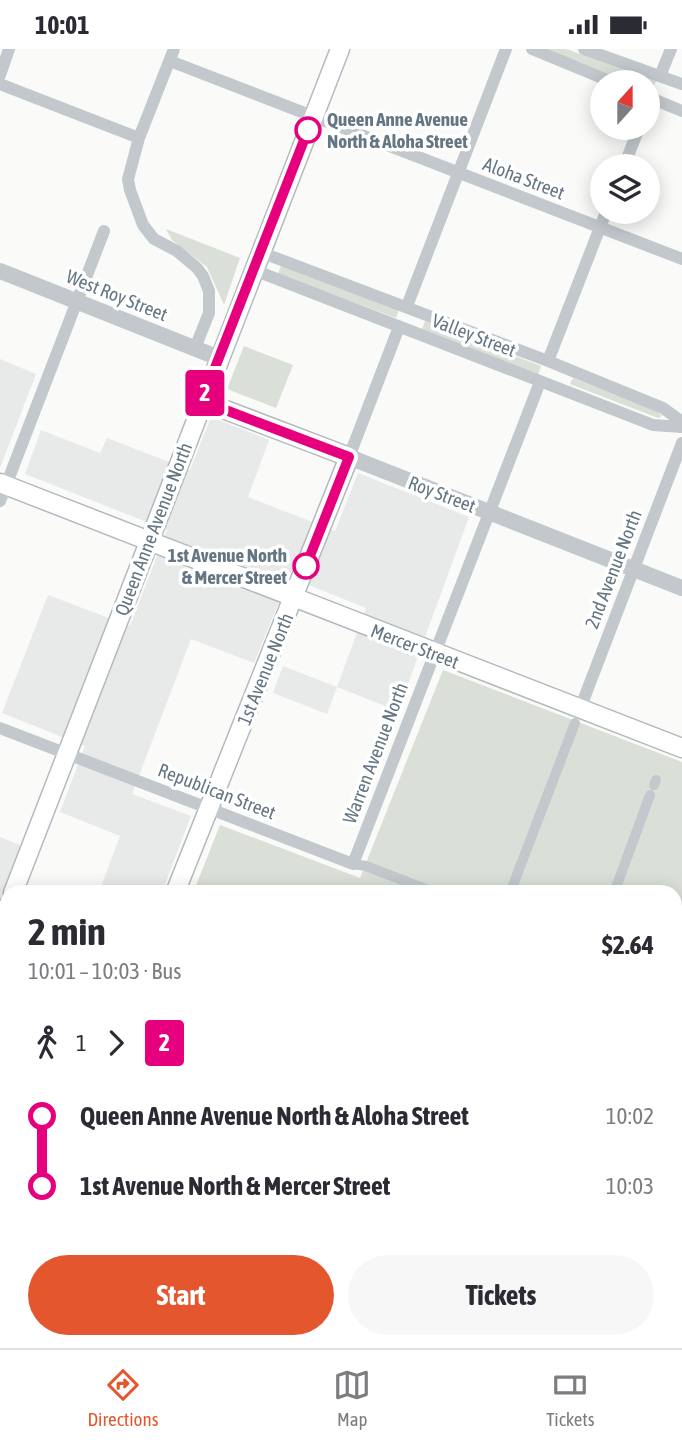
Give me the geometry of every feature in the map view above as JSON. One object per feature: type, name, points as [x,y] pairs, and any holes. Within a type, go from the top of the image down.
[{"type":"main road","name":"Queen Anne Avenue North","points":[[16,885],[340,49]]},
{"type":"main road","name":"Roy Street","points":[[202,401],[349,457]]},
{"type":"main road","name":"1st Avenue North","points":[[178,885],[349,457]]},
{"type":"main road","name":"Mercer Street","points":[[2,489],[293,597],[435,654],[577,716],[682,748]]},
{"type":"street","points":[[0,75],[9,49]]},
{"type":"street","points":[[407,306],[506,49]]},
{"type":"street","points":[[532,49],[590,73]]},
{"type":"street","points":[[584,49],[643,70]]},
{"type":"street","points":[[671,49],[660,76],[682,84]]},
{"type":"street","points":[[172,55],[139,138],[128,179],[143,225],[154,239],[177,251],[197,268],[209,291],[209,313],[195,348]]},
{"type":"street","name":"Aloha Street","points":[[172,55],[313,116],[682,260]]},
{"type":"street","points":[[0,84],[139,138]]},
{"type":"street","points":[[660,104],[682,111]]},
{"type":"street","points":[[548,361],[602,224]]},
{"type":"street","points":[[2,489],[104,231]]},
{"type":"street","name":"Valley Street","points":[[260,251],[407,306],[663,408],[682,424]]},
{"type":"street","name":"Valley Street","points":[[254,270],[653,425],[682,424]]},
{"type":"street","name":"West Roy Street","points":[[0,271],[219,358]]},
{"type":"street","name":"1st Avenue North","points":[[349,457],[399,327]]},
{"type":"street","name":"Warren Avenue North","points":[[353,865],[540,382]]},
{"type":"street","name":"2nd Avenue North","points":[[513,885],[682,443]]},
{"type":"street","name":"Roy Street","points":[[349,457],[682,588]]},
{"type":"street","name":"Republican Street","points":[[0,728],[353,865]]},
{"type":"street","points":[[617,885],[650,795]]},
{"type":"street","points":[[353,865],[366,866],[415,885]]},
{"type":"shaded area","points":[[543,49],[566,49],[625,70],[596,70]]},
{"type":"shaded area","points":[[166,229],[240,258],[224,305],[207,267],[172,240]]},
{"type":"shaded area","points":[[281,266],[399,310],[396,318],[278,274]]},
{"type":"shaded area","points":[[425,321],[541,366],[538,375],[422,329]]},
{"type":"shaded area","points":[[244,346],[293,365],[276,408],[227,389]]},
{"type":"shaded area","points":[[0,359],[36,374],[0,468]]},
{"type":"shaded area","points":[[573,378],[657,411],[662,416],[658,418],[570,384]]},
{"type":"shaded area","points":[[211,417],[269,440],[248,497],[335,531],[358,473],[469,517],[398,711],[337,687],[366,608],[289,577],[254,663],[191,639],[132,794],[191,816],[165,885],[102,885],[120,836],[60,812],[85,746],[2,713],[48,595],[130,626],[167,530],[25,474],[41,430],[100,453],[107,438],[190,470]]},
{"type":"shaded area","points":[[283,666],[337,687],[327,714],[273,693]]},
{"type":"shaded area","points":[[443,670],[682,762],[682,885],[196,885],[220,825],[360,878]]},
{"type":"shaded area","points":[[0,837],[38,852],[13,885],[0,885]]},
{"type":"bus line","name":"2","points":[[306,566],[349,457],[202,401],[308,130]]},
{"type":"place","name":"Queen Anne Avenue North & Aloha Street","points":[[308,130]]},
{"type":"place","name":"1st Avenue North & Mercer Street","points":[[306,566]]}]
